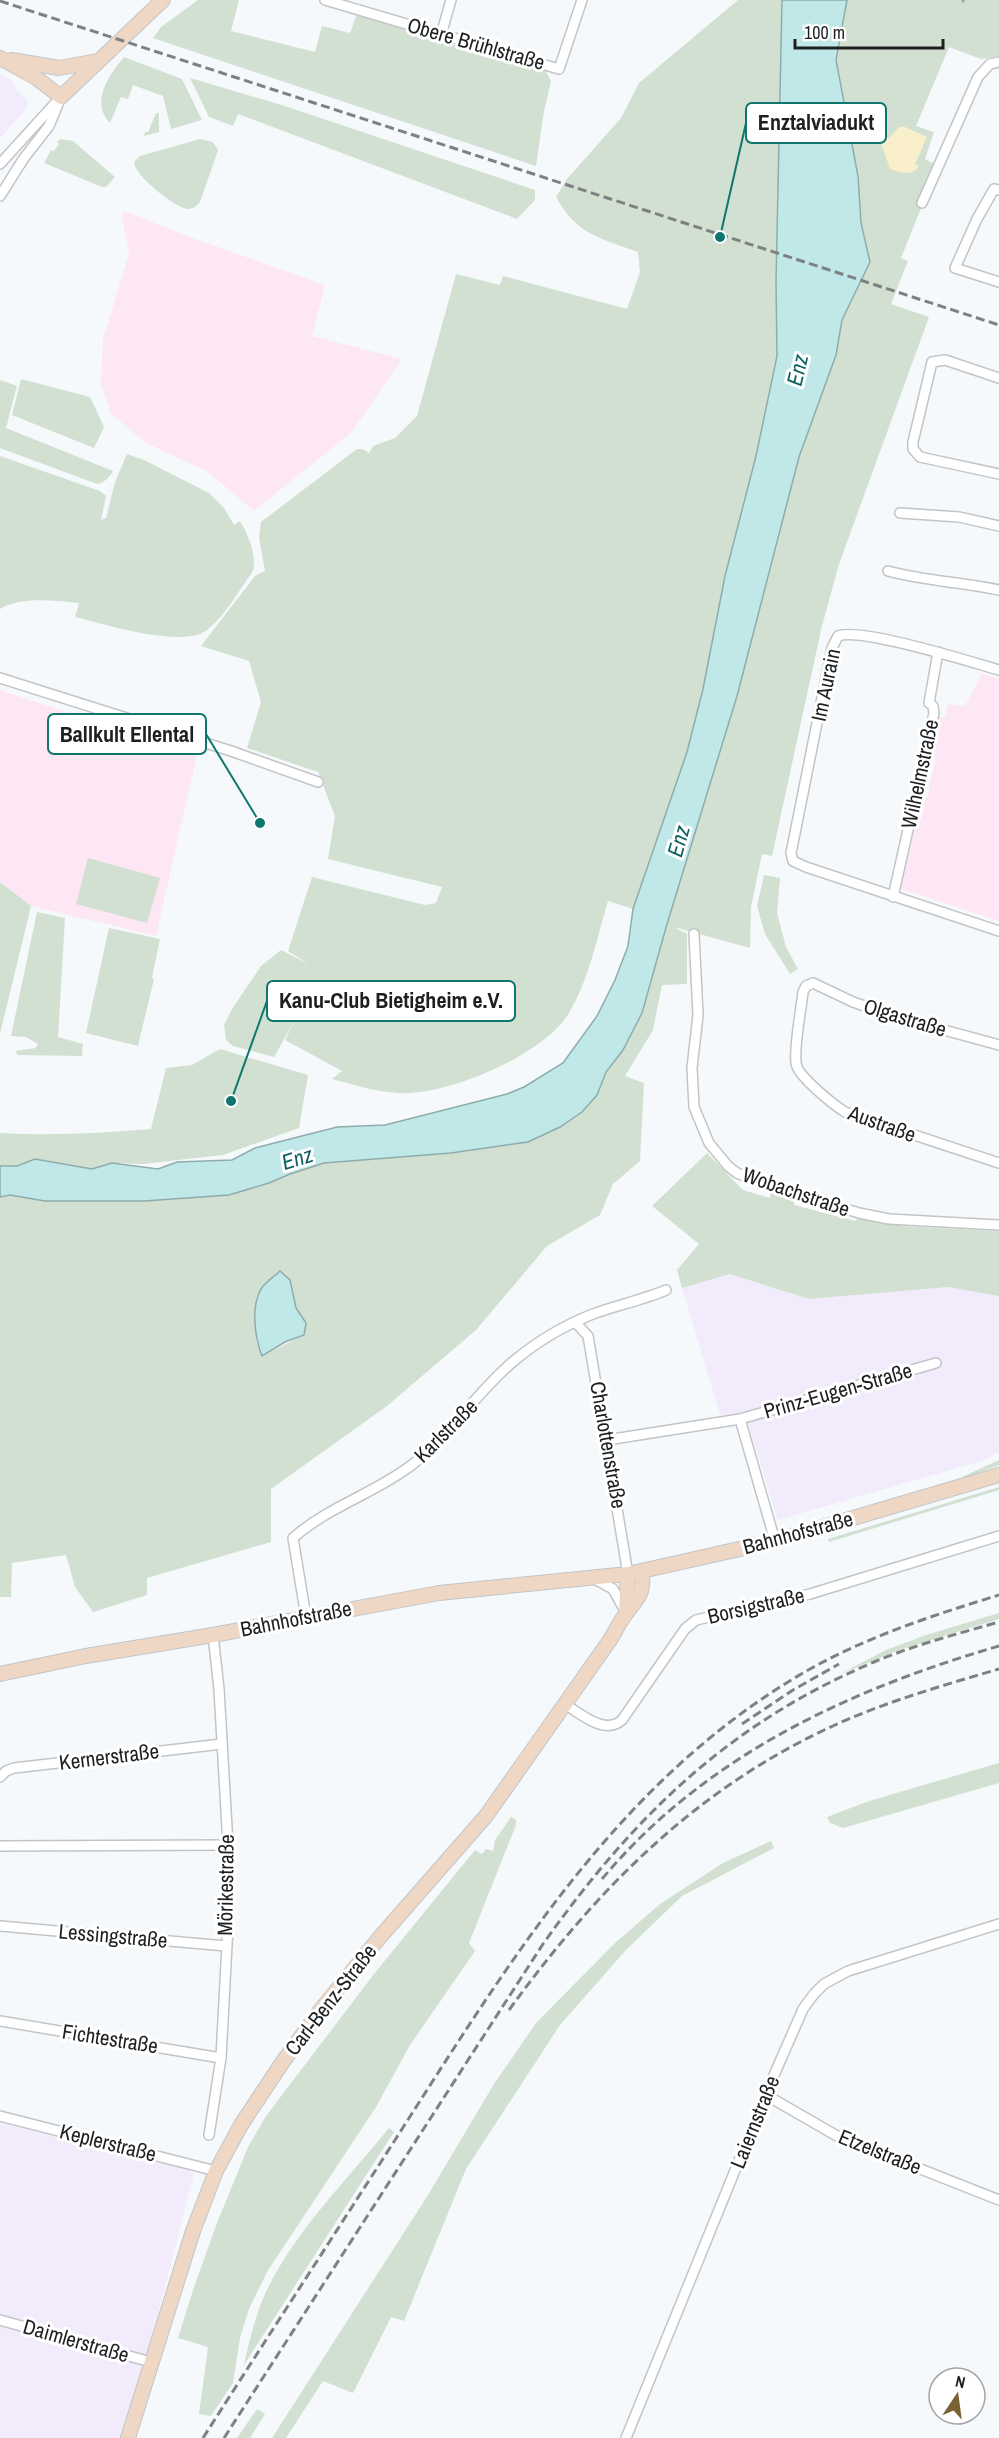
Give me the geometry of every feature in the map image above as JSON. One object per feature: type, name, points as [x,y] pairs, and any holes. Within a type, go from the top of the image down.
[{"type":"street","points":[[0,164],[61,97],[163,0]]},
{"type":"street","name":"Obere Brühlstraße","points":[[325,0],[350,3],[441,35],[559,69],[582,0]]},
{"type":"street","points":[[441,35],[451,0]]},
{"type":"street","points":[[1,58],[59,68],[98,61]]},
{"type":"street","points":[[1,58],[35,77],[61,97]]},
{"type":"street","points":[[922,203],[978,77],[990,64],[999,62]]},
{"type":"street","points":[[0,196],[24,158],[49,126],[61,97]]},
{"type":"street","points":[[999,190],[994,189],[977,219],[955,268],[999,282]]},
{"type":"street","points":[[999,378],[945,360],[932,362],[913,441],[913,448],[920,457],[999,474]]},
{"type":"street","points":[[900,513],[959,517],[999,526]]},
{"type":"street","points":[[888,571],[934,581],[959,582],[999,590]]},
{"type":"street","name":"Im Aurain","points":[[893,897],[793,861],[792,848],[834,641],[838,636],[851,634],[938,652],[999,670]]},
{"type":"street","name":"Wilhelmstraße","points":[[893,897],[933,717],[933,706],[929,703],[938,652]]},
{"type":"street","points":[[0,678],[222,748],[318,782]]},
{"type":"street","points":[[893,897],[999,931]]},
{"type":"street","name":"Wobachstraße","points":[[694,934],[698,1015],[692,1068],[694,1107],[709,1143],[728,1166],[737,1173],[766,1185],[859,1213],[911,1221],[999,1225]]},
{"type":"street","name":"Olgastraße","points":[[813,983],[882,1013],[999,1045]]},
{"type":"street","name":"Austraße","points":[[813,983],[806,986],[803,992],[796,1063],[802,1075],[834,1106],[845,1112],[999,1163]]},
{"type":"street","name":"Karlstraße","points":[[306,1617],[293,1538],[334,1509],[412,1465],[514,1360],[532,1346],[575,1322],[666,1290]]},
{"type":"street","name":"Charlottenstraße","points":[[575,1322],[588,1336],[635,1573]]},
{"type":"street","name":"Prinz-Eugen-Straße","points":[[607,1440],[740,1419],[936,1363]]},
{"type":"street","name":"Prinz-Eugen-Straße","points":[[740,1419],[775,1541]]},
{"type":"street","name":"Bahnhofstraße","points":[[0,1674],[86,1656],[439,1593],[635,1573],[775,1541],[999,1475]]},
{"type":"street","name":"Borsigstraße","points":[[564,1704],[600,1725],[613,1726],[622,1720],[685,1629],[696,1620],[810,1594],[999,1536]]},
{"type":"street","name":"Carl-Benz-Straße","points":[[128,2438],[185,2252],[216,2171],[254,2104],[319,2012],[380,1937],[475,1831],[610,1640],[626,1612],[635,1573]]},
{"type":"street","points":[[593,1578],[613,1589],[626,1612]]},
{"type":"street","name":"Mörikestraße","points":[[209,2135],[221,2058],[229,1907],[228,1845],[213,1635]]},
{"type":"street","name":"Kernerstraße","points":[[0,1777],[6,1771],[14,1768],[222,1744]]},
{"type":"street","points":[[0,1846],[228,1845]]},
{"type":"street","name":"Laiernstraße","points":[[626,2438],[766,2095],[803,2009],[813,1994],[835,1977],[864,1966],[999,1924]]},
{"type":"street","name":"Lessingstraße","points":[[0,1926],[226,1946]]},
{"type":"street","name":"Fichtestraße","points":[[0,2021],[221,2058]]},
{"type":"street","name":"Etzelstraße","points":[[766,2095],[837,2136],[999,2200]]},
{"type":"street","name":"Keplerstraße","points":[[0,2116],[216,2171]]},
{"type":"street","name":"Daimlerstraße","points":[[0,2320],[151,2362]]},
{"type":"shaded area","points":[[0,73],[14,82],[16,90],[28,100],[27,108],[0,138]]},
{"type":"shaded area","points":[[124,211],[325,285],[312,336],[402,359],[352,432],[254,511],[208,472],[146,443],[111,414],[101,384],[103,339],[129,253],[122,218]]},
{"type":"shaded area","points":[[982,673],[999,679],[999,921],[901,889],[900,886],[920,796],[927,798],[936,757],[929,755],[938,716],[945,718],[948,704],[965,706]]},
{"type":"shaded area","points":[[0,690],[197,755],[156,936],[31,906],[0,882]]},
{"type":"shaded area","points":[[730,1274],[809,1299],[948,1287],[999,1296],[999,1452],[985,1460],[778,1520],[745,1413],[720,1415],[682,1288]]},
{"type":"shaded area","points":[[0,2123],[185,2169],[194,2174],[145,2365],[119,2438],[0,2438]]},
{"type":"green space","points":[[198,0],[239,0],[231,31],[315,52],[322,26],[350,33],[357,14],[545,70],[551,81],[536,166],[153,38],[161,27]]},
{"type":"green space","points":[[738,0],[782,0],[776,284],[777,356],[756,456],[725,576],[703,689],[687,752],[633,909],[608,901],[582,986],[569,1013],[556,1029],[539,1044],[517,1058],[467,1080],[442,1088],[399,1093],[373,1090],[332,1079],[342,1071],[285,1040],[296,1018],[274,1057],[233,1046],[226,1040],[224,1025],[261,966],[281,950],[309,964],[288,951],[312,877],[425,905],[436,903],[442,887],[328,859],[335,816],[318,772],[247,748],[261,702],[249,661],[201,646],[255,576],[265,571],[259,537],[261,522],[357,449],[363,449],[369,453],[373,446],[395,438],[417,416],[456,274],[500,285],[503,276],[627,309],[640,272],[638,252],[591,234],[572,220],[556,197],[567,179],[621,118],[639,83]]},
{"type":"green space","points":[[847,0],[999,0],[999,56],[981,59],[949,47],[916,126],[934,132],[925,159],[938,166],[901,258],[908,261],[891,304],[929,317],[838,567],[821,630],[772,856],[762,854],[751,907],[750,948],[674,927],[687,934],[687,984],[662,985],[653,1030],[625,1076],[644,1083],[640,1161],[613,1184],[600,1215],[547,1246],[476,1330],[387,1406],[271,1489],[271,1542],[147,1578],[147,1595],[93,1612],[75,1587],[66,1555],[12,1563],[11,1597],[0,1597],[0,1197],[10,1195],[45,1201],[144,1201],[229,1195],[324,1163],[451,1153],[528,1142],[560,1127],[582,1112],[597,1095],[606,1072],[623,1050],[667,924],[799,457],[836,355],[842,320],[870,262],[861,223],[858,176],[836,60]],"holes":[[[290,1280],[296,1308],[306,1323],[304,1335],[262,1356],[256,1341],[258,1332]]]},
{"type":"green space","points":[[124,57],[182,79],[202,120],[171,129],[163,96],[133,85],[128,99],[121,97],[110,123],[104,115],[102,98],[108,80]]},
{"type":"green space","points":[[190,78],[285,106],[535,190],[535,200],[517,219],[238,114],[233,126],[209,117]]},
{"type":"green space","points":[[156,113],[159,113],[159,132],[144,136],[145,132],[148,132]]},
{"type":"green space","points":[[60,139],[73,141],[115,177],[106,187],[102,187],[44,163],[51,150],[54,151],[59,144],[57,142]]},
{"type":"green space","points":[[200,139],[213,142],[218,150],[200,202],[195,207],[187,209],[173,203],[156,190],[140,175],[134,162],[140,156]]},
{"type":"green space","points":[[21,379],[90,397],[104,427],[94,448],[12,415]]},
{"type":"green space","points":[[0,380],[17,386],[6,428],[113,471],[108,478],[97,484],[0,448]]},
{"type":"green space","points":[[127,454],[144,460],[209,493],[224,508],[234,525],[240,521],[243,526],[253,552],[253,571],[220,617],[207,630],[196,635],[180,637],[143,633],[75,617],[79,603],[28,601],[0,609],[0,456],[100,491],[106,496],[101,520],[106,518],[115,482]]},
{"type":"green space","points":[[88,858],[160,878],[147,923],[76,904]]},
{"type":"green space","points":[[764,875],[780,878],[777,913],[786,947],[798,969],[790,974],[765,934],[757,906]]},
{"type":"green space","points":[[0,882],[31,906],[0,1034]]},
{"type":"green space","points":[[37,912],[65,918],[58,1037],[83,1044],[82,1056],[17,1055],[16,1051],[36,1048],[38,1044],[26,1037],[11,1036]]},
{"type":"green space","points":[[109,928],[160,939],[152,978],[154,979],[138,1046],[86,1033]]},
{"type":"green space","points":[[220,1049],[308,1075],[299,1128],[223,1155],[143,1164],[112,1163],[92,1169],[35,1159],[17,1166],[0,1166],[0,1133],[76,1134],[151,1129],[166,1068],[192,1065]]},
{"type":"green space","points":[[707,1153],[743,1190],[770,1198],[771,1193],[794,1200],[794,1205],[855,1221],[859,1218],[892,1225],[901,1223],[901,1226],[999,1231],[999,1296],[948,1287],[809,1299],[730,1274],[682,1288],[677,1270],[699,1244],[652,1206]]},
{"type":"green space","points":[[999,1460],[999,1465],[963,1479],[962,1477]]},
{"type":"green space","points":[[999,1487],[999,1490],[829,1542],[828,1539]]},
{"type":"green space","points":[[999,1613],[999,1619],[902,1649],[838,1675],[886,1650],[926,1635]]},
{"type":"green space","points":[[999,1763],[999,1783],[843,1828],[830,1823],[827,1817],[869,1801]]},
{"type":"green space","points":[[511,1817],[516,1820],[516,1825],[469,1943],[475,1951],[410,2045],[376,2107],[267,2272],[249,2309],[240,2338],[233,2383],[211,2416],[199,2414],[208,2347],[178,2338],[217,2223],[248,2147],[266,2116],[374,1974],[475,1850],[482,1854],[486,1849],[493,1851],[495,1840]]},
{"type":"green space","points":[[771,1841],[774,1848],[682,1896],[626,1950],[560,2025],[466,2169],[404,2321],[391,2317],[353,2393],[323,2381],[286,2438],[272,2438],[428,2195],[494,2084],[536,2023],[614,1944],[660,1904],[723,1863]]},
{"type":"green space","points":[[389,2128],[394,2132],[244,2365],[258,2311],[277,2271],[306,2228]]},
{"type":"green space","points":[[257,2409],[265,2414],[250,2438],[237,2438]]},
{"type":"sand","points":[[899,127],[905,127],[927,137],[915,164],[919,166],[910,173],[890,169],[881,143],[883,138],[889,138]]},
{"type":"water","name":"Enz","points":[[782,0],[847,0],[836,60],[858,176],[861,223],[870,262],[842,320],[836,355],[799,457],[737,696],[642,1013],[623,1050],[606,1072],[597,1095],[582,1112],[560,1127],[528,1142],[451,1153],[324,1163],[229,1195],[144,1201],[45,1201],[10,1195],[0,1197],[0,1166],[17,1166],[35,1159],[92,1169],[112,1163],[158,1169],[177,1162],[232,1160],[255,1148],[337,1127],[385,1125],[507,1094],[524,1087],[563,1063],[597,1016],[615,980],[628,946],[633,909],[687,752],[703,689],[725,576],[756,456],[777,356],[776,282]]},
{"type":"water","points":[[280,1271],[290,1280],[296,1308],[306,1323],[304,1335],[285,1342],[262,1356],[255,1324],[257,1298],[264,1285]]},
{"type":"railway","points":[[0,1],[999,325]]},
{"type":"railway","points":[[203,2438],[494,1988],[537,1926],[583,1867],[633,1811],[686,1758],[745,1711],[810,1669],[879,1636],[999,1595]]},
{"type":"railway","points":[[224,2438],[543,1944],[577,1898],[649,1815],[688,1778],[773,1714],[874,1662],[904,1650],[999,1622]]},
{"type":"railway","points":[[602,1879],[642,1835],[686,1797],[733,1763],[782,1733],[888,1684],[999,1646]]},
{"type":"railway","points":[[742,1724],[793,1690],[839,1664]]},
{"type":"railway","points":[[509,2010],[578,1923],[614,1883],[694,1811],[738,1779],[785,1750],[855,1716],[916,1694],[999,1669]]},
{"type":"place","name":"Enztalviadukt","points":[[720,237]]},
{"type":"place","name":"Ballkult Ellental","points":[[260,823]]},
{"type":"place","name":"Kanu-Club Bietigheim e.V.","points":[[231,1101]]}]
